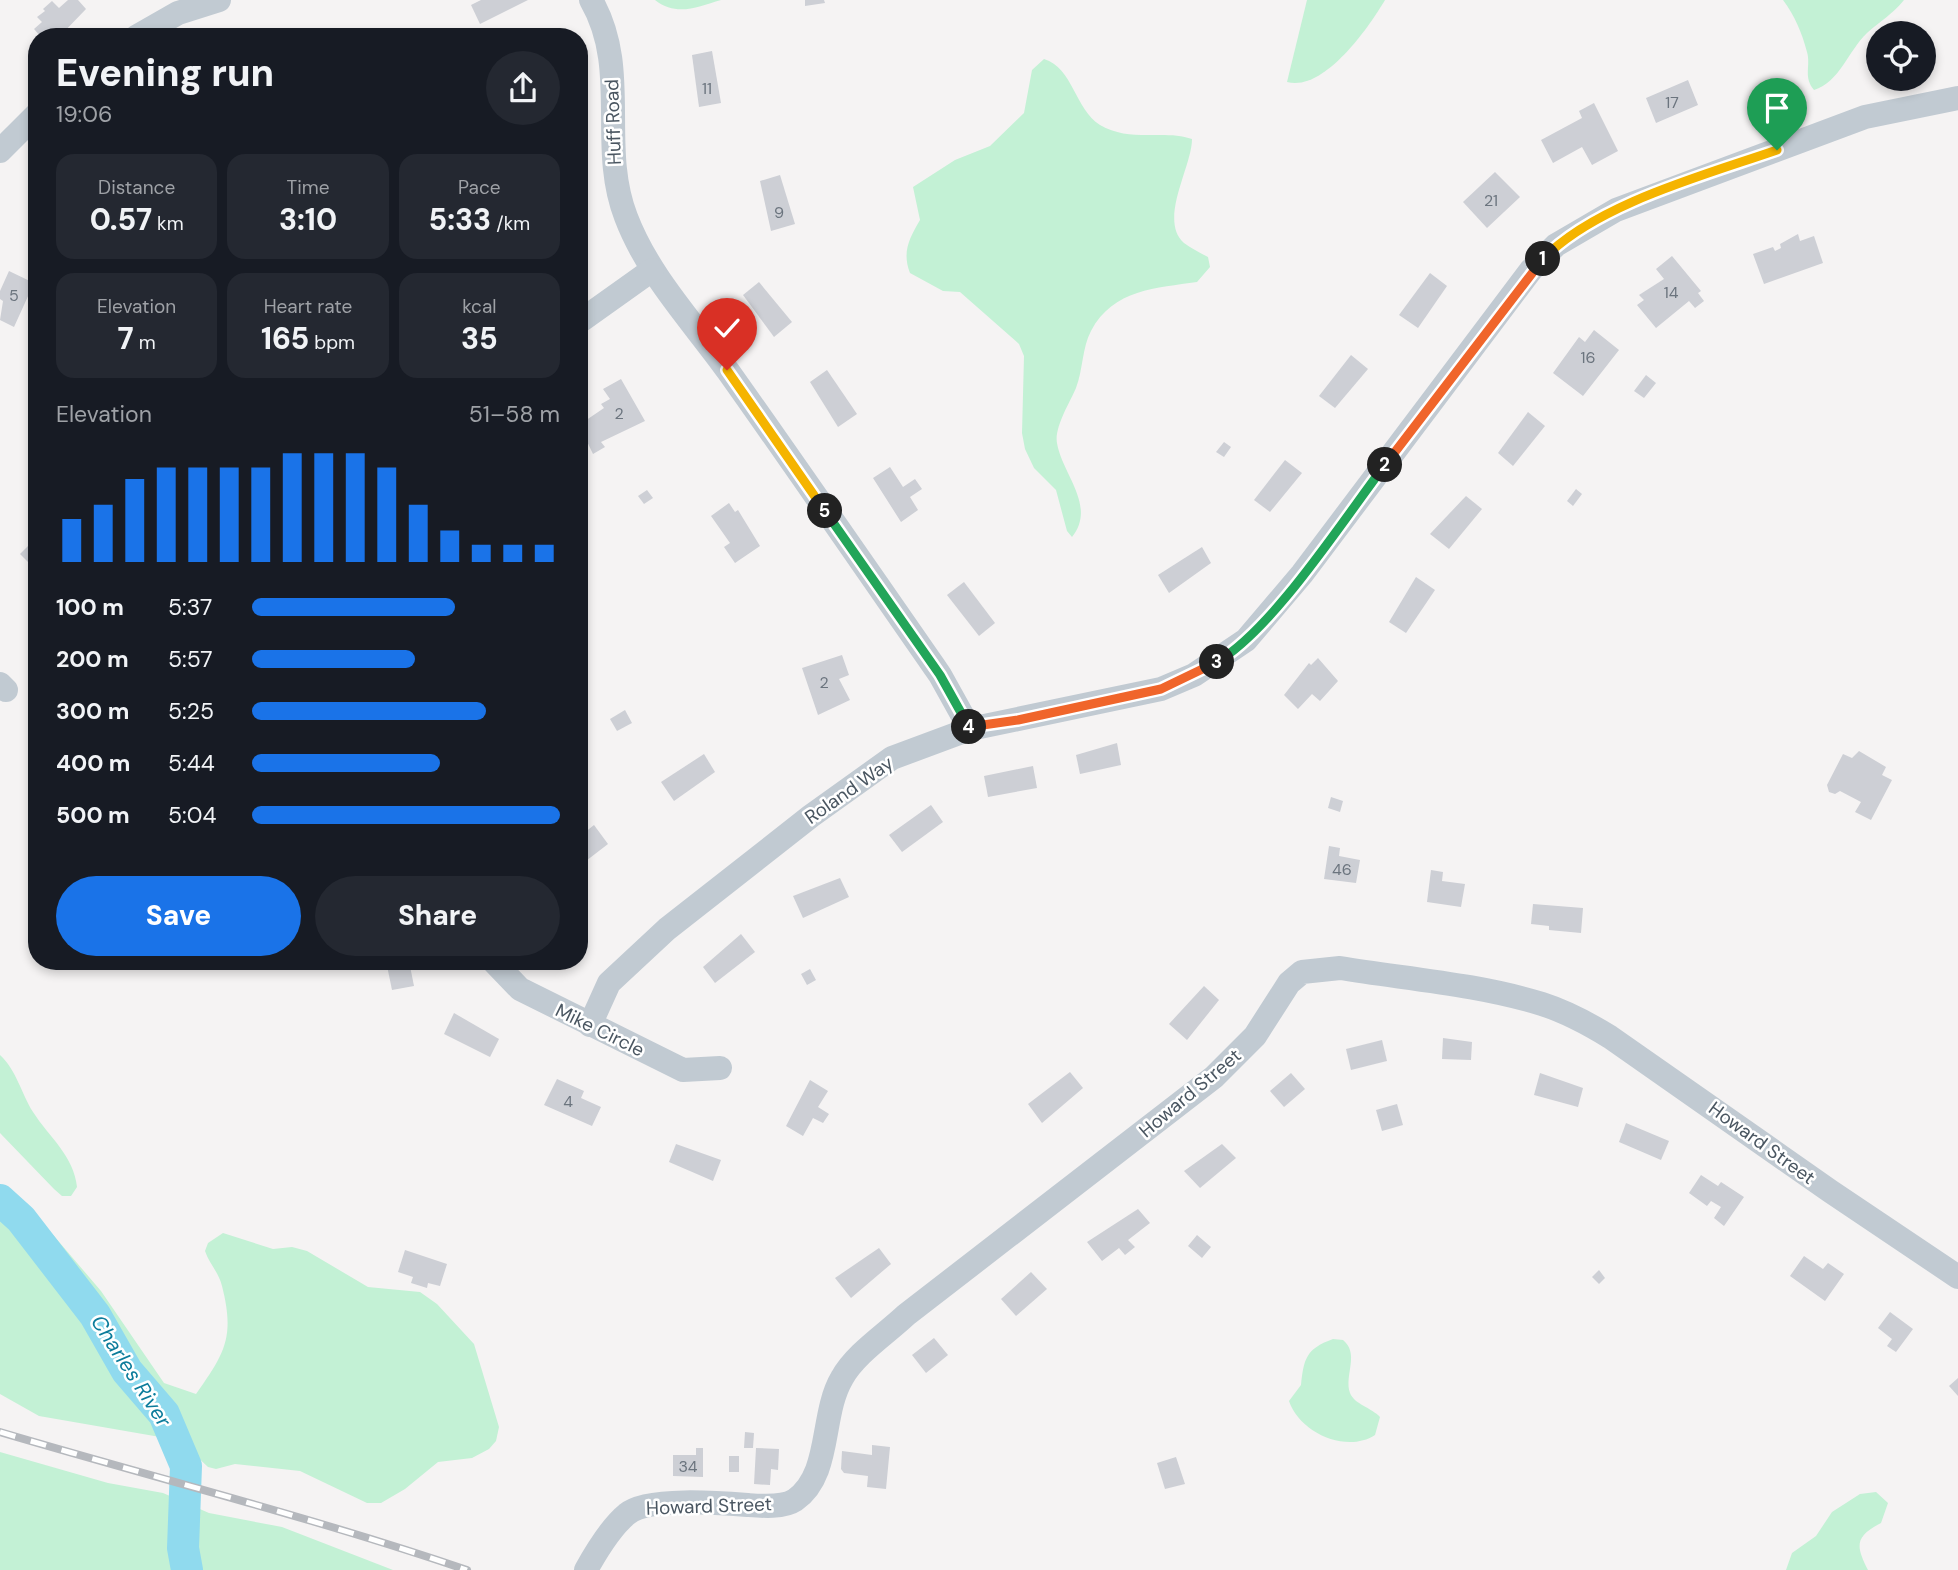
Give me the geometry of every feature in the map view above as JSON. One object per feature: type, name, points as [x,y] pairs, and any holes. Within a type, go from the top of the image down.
[{"type":"street","points":[[152,28],[178,13],[219,0]]},
{"type":"street","name":"Huff Road","points":[[591,0],[604,23],[615,94],[612,165],[626,217],[652,270],[727,370],[940,675],[970,729]]},
{"type":"street","name":"Roland Way","points":[[590,1025],[608,983],[667,929],[892,758],[970,729],[1161,689],[1221,660],[1246,640],[1302,574],[1531,271],[1556,245],[1616,210],[1865,117],[1958,98]]},
{"type":"street","points":[[0,151],[28,123]]},
{"type":"street","points":[[588,316],[652,270]]},
{"type":"street","name":"Howard Street","points":[[586,1570],[627,1513],[641,1506],[717,1503],[763,1506],[792,1502],[810,1487],[818,1467],[829,1410],[842,1377],[866,1352],[906,1315],[1214,1077],[1255,1036],[1289,983],[1302,972],[1319,968],[1340,968],[1502,995],[1542,1004],[1578,1018],[1620,1044],[1958,1277]]},
{"type":"street","name":"Mike Circle","points":[[502,970],[520,989],[684,1070],[720,1068]]},
{"type":"green space","points":[[655,0],[721,0],[695,8],[679,9]]},
{"type":"green space","points":[[1307,0],[1385,0],[1357,40],[1330,68],[1301,82],[1287,82]]},
{"type":"green space","points":[[1783,0],[1904,0],[1882,21],[1866,21],[1866,34],[1837,73],[1823,86],[1814,90],[1809,81],[1808,57],[1803,38],[1795,18]]},
{"type":"green space","points":[[1044,59],[1061,71],[1085,109],[1100,125],[1135,135],[1170,135],[1192,139],[1174,221],[1177,233],[1184,243],[1208,257],[1210,267],[1197,282],[1152,289],[1124,299],[1111,306],[1091,331],[1076,388],[1060,423],[1057,437],[1060,455],[1080,502],[1079,525],[1072,537],[1067,531],[1056,490],[1034,468],[1025,449],[1022,433],[1024,356],[1019,344],[960,292],[943,291],[910,273],[907,259],[910,240],[920,220],[913,187],[955,160],[990,146],[1024,113],[1032,70]]},
{"type":"green space","points":[[0,1055],[15,1075],[33,1112],[66,1156],[77,1187],[71,1196],[62,1196],[54,1189],[0,1133]]},
{"type":"green space","points":[[5,1187],[54,1236],[101,1291],[164,1383],[196,1394],[225,1344],[228,1319],[226,1304],[221,1281],[205,1251],[208,1243],[223,1233],[273,1249],[292,1247],[307,1251],[368,1287],[420,1292],[437,1304],[474,1344],[499,1427],[496,1441],[489,1449],[472,1458],[438,1462],[405,1489],[381,1503],[367,1503],[300,1471],[235,1464],[216,1469],[208,1467],[188,1448],[160,1437],[39,1416],[0,1394],[0,1188]]},
{"type":"green space","points":[[1333,1339],[1343,1340],[1350,1352],[1349,1386],[1352,1397],[1380,1417],[1375,1435],[1363,1440],[1338,1441],[1325,1437],[1303,1422],[1289,1401],[1301,1385],[1305,1362],[1311,1351]]},
{"type":"green space","points":[[0,1452],[108,1483],[163,1493],[209,1513],[282,1527],[393,1570],[0,1570]]},
{"type":"green space","points":[[1876,1492],[1888,1503],[1881,1523],[1866,1533],[1860,1543],[1861,1554],[1868,1570],[1786,1570],[1792,1553],[1816,1536],[1832,1512],[1860,1494]]},
{"type":"building","points":[[68,0],[78,0],[86,9],[68,28],[35,28],[42,22],[37,17],[52,1],[59,8]]},
{"type":"building","points":[[481,0],[528,0],[480,24],[471,5]]},
{"type":"building","points":[[805,0],[824,0],[825,3],[805,6]]},
{"type":"building","points":[[712,51],[721,103],[699,107],[692,55]]},
{"type":"building","points":[[1688,80],[1698,105],[1656,123],[1646,98]]},
{"type":"building","points":[[1594,103],[1618,151],[1592,165],[1582,147],[1553,163],[1541,140],[1582,118],[1579,111]]},
{"type":"building","points":[[1495,172],[1520,197],[1487,228],[1463,202]]},
{"type":"building","points":[[780,175],[795,224],[771,231],[760,181]]},
{"type":"building","points":[[1798,234],[1800,241],[1814,236],[1823,263],[1764,284],[1753,254],[1773,247],[1775,251],[1781,248],[1780,244]]},
{"type":"building","points":[[1672,256],[1701,291],[1698,293],[1704,301],[1695,308],[1689,301],[1656,328],[1637,305],[1644,300],[1639,295],[1664,279],[1656,269]]},
{"type":"building","points":[[9,271],[28,280],[28,296],[14,327],[0,320],[3,301],[0,299],[0,291]]},
{"type":"building","points":[[1430,273],[1447,286],[1418,328],[1399,315]]},
{"type":"building","points":[[759,282],[792,322],[774,337],[743,295]]},
{"type":"building","points":[[1594,330],[1619,350],[1583,396],[1553,373],[1579,337],[1585,342]]},
{"type":"building","points":[[1351,355],[1368,369],[1335,408],[1319,396]]},
{"type":"building","points":[[827,370],[857,414],[838,427],[810,382]]},
{"type":"building","points":[[1646,375],[1656,383],[1644,398],[1634,391]]},
{"type":"building","points":[[621,379],[645,421],[601,442],[605,447],[593,454],[588,444],[588,419],[604,408],[601,404],[610,399],[603,389]]},
{"type":"building","points":[[1528,412],[1545,426],[1513,466],[1498,453]]},
{"type":"building","points":[[1224,442],[1231,447],[1224,457],[1216,452]]},
{"type":"building","points":[[1285,460],[1302,473],[1270,512],[1254,500]]},
{"type":"building","points":[[890,467],[903,487],[915,479],[922,489],[910,497],[918,510],[901,522],[873,478]]},
{"type":"building","points":[[1576,489],[1582,494],[1573,506],[1567,501]]},
{"type":"building","points":[[647,490],[653,498],[644,504],[638,496]]},
{"type":"building","points":[[1466,496],[1482,509],[1449,549],[1430,534]]},
{"type":"building","points":[[729,503],[735,512],[738,510],[760,546],[735,563],[724,547],[730,543],[711,516]]},
{"type":"building","points":[[28,546],[28,562],[20,554]]},
{"type":"building","points":[[1202,547],[1211,563],[1169,593],[1158,575]]},
{"type":"building","points":[[1416,577],[1435,590],[1406,633],[1389,622]]},
{"type":"building","points":[[964,582],[995,623],[979,636],[947,595]]},
{"type":"building","points":[[842,655],[849,675],[839,679],[850,700],[818,715],[802,668]]},
{"type":"building","points":[[1318,658],[1338,681],[1320,701],[1312,694],[1298,709],[1284,695],[1309,663],[1311,665]]},
{"type":"building","points":[[625,710],[632,723],[617,731],[610,719]]},
{"type":"building","points":[[1117,743],[1121,765],[1080,774],[1076,755]]},
{"type":"building","points":[[1859,751],[1886,767],[1882,775],[1892,780],[1871,820],[1855,812],[1861,802],[1840,791],[1835,794],[1829,792],[1827,785],[1843,754],[1852,758]]},
{"type":"building","points":[[704,754],[715,772],[674,801],[661,782]]},
{"type":"building","points":[[1033,766],[1037,788],[988,797],[984,776]]},
{"type":"building","points":[[1331,797],[1343,801],[1340,812],[1328,808]]},
{"type":"building","points":[[931,805],[943,822],[902,852],[889,835]]},
{"type":"building","points":[[594,825],[608,844],[588,859],[588,830]]},
{"type":"building","points":[[1329,846],[1340,848],[1339,856],[1360,860],[1356,883],[1324,879]]},
{"type":"building","points":[[1431,870],[1443,872],[1442,881],[1465,884],[1461,907],[1427,902]]},
{"type":"building","points":[[840,878],[849,897],[803,918],[793,896]]},
{"type":"building","points":[[1533,904],[1583,908],[1581,933],[1549,930],[1549,926],[1531,924]]},
{"type":"building","points":[[741,934],[755,952],[715,983],[703,967]]},
{"type":"building","points":[[810,969],[816,980],[807,985],[801,974]]},
{"type":"building","points":[[388,970],[411,970],[414,986],[392,990]]},
{"type":"building","points":[[1204,986],[1219,1000],[1187,1040],[1169,1024]]},
{"type":"building","points":[[454,1013],[499,1039],[490,1057],[444,1034]]},
{"type":"building","points":[[1443,1038],[1472,1042],[1471,1060],[1442,1059]]},
{"type":"building","points":[[1382,1040],[1387,1061],[1351,1070],[1346,1049]]},
{"type":"building","points":[[1070,1072],[1083,1088],[1042,1123],[1028,1104]]},
{"type":"building","points":[[1291,1073],[1305,1089],[1284,1107],[1270,1091]]},
{"type":"building","points":[[1540,1073],[1583,1088],[1578,1107],[1534,1095]]},
{"type":"building","points":[[557,1079],[584,1091],[581,1098],[601,1107],[592,1126],[544,1105]]},
{"type":"building","points":[[810,1080],[828,1091],[818,1107],[829,1114],[823,1123],[813,1118],[803,1136],[786,1126]]},
{"type":"building","points":[[1397,1104],[1403,1125],[1382,1131],[1376,1110]]},
{"type":"building","points":[[1626,1123],[1669,1141],[1661,1160],[1619,1142]]},
{"type":"building","points":[[676,1144],[721,1160],[713,1181],[669,1162]]},
{"type":"building","points":[[1222,1144],[1236,1158],[1200,1188],[1184,1171]]},
{"type":"building","points":[[1701,1175],[1718,1186],[1721,1182],[1744,1197],[1724,1226],[1714,1218],[1721,1207],[1711,1201],[1707,1206],[1689,1193]]},
{"type":"building","points":[[1138,1209],[1150,1223],[1128,1240],[1135,1247],[1125,1255],[1119,1248],[1102,1261],[1087,1242]]},
{"type":"building","points":[[1197,1235],[1211,1247],[1202,1258],[1188,1246]]},
{"type":"building","points":[[879,1248],[891,1264],[851,1298],[835,1278]]},
{"type":"building","points":[[405,1250],[447,1264],[440,1286],[428,1283],[427,1288],[411,1283],[413,1277],[398,1272]]},
{"type":"building","points":[[1804,1256],[1823,1269],[1828,1263],[1844,1274],[1825,1301],[1790,1276]]},
{"type":"building","points":[[1599,1270],[1605,1278],[1599,1284],[1592,1277]]},
{"type":"building","points":[[1031,1272],[1047,1289],[1016,1316],[1001,1299]]},
{"type":"building","points":[[1890,1312],[1913,1329],[1896,1352],[1887,1346],[1892,1339],[1878,1328]]},
{"type":"building","points":[[934,1338],[948,1355],[926,1373],[912,1355]]},
{"type":"building","points":[[1958,1378],[1958,1396],[1949,1386]]},
{"type":"building","points":[[745,1432],[754,1433],[753,1448],[744,1448]]},
{"type":"building","points":[[872,1445],[890,1447],[886,1489],[867,1487],[868,1476],[844,1473],[841,1469],[842,1451],[872,1455]]},
{"type":"building","points":[[696,1448],[703,1448],[703,1477],[673,1476],[673,1455],[696,1455]]},
{"type":"building","points":[[756,1448],[779,1449],[778,1470],[771,1469],[770,1485],[754,1484]]},
{"type":"building","points":[[729,1456],[739,1456],[739,1472],[729,1472]]},
{"type":"building","points":[[1176,1457],[1185,1484],[1165,1489],[1157,1463]]},
{"type":"waterway","name":"Charles River","points":[[0,1200],[21,1219],[95,1315],[127,1371],[164,1414],[186,1466],[183,1548],[187,1570]]},
{"type":"railway","points":[[0,1432],[293,1516],[467,1570]]},
{"type":"route","points":[[727,370],[940,675],[970,729],[1018,720],[1161,689],[1221,660],[1246,640],[1270,614],[1531,271],[1556,245],[1616,210],[1777,150]]}]
